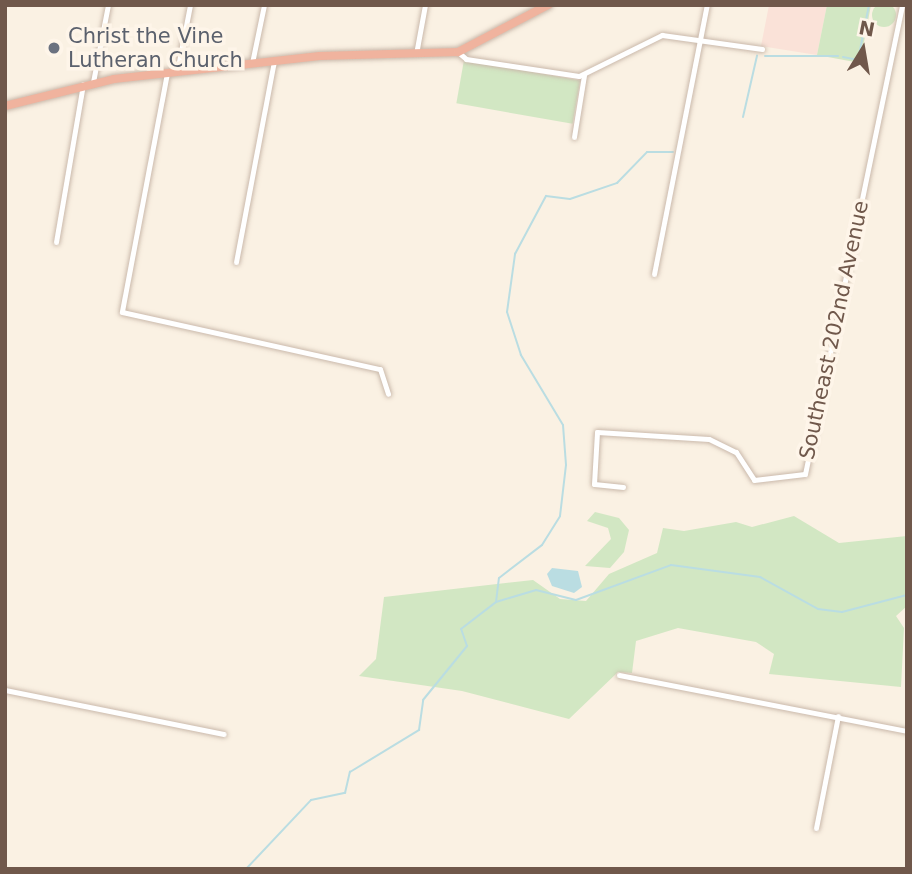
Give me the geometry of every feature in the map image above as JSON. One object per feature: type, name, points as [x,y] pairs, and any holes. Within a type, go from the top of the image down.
[{"type":"highway","points":[[5,106],[93,82],[167,73],[274,61],[458,52],[548,5]]},
{"type":"street","points":[[93,82],[108,5]]},
{"type":"street","points":[[177,72],[190,5]]},
{"type":"street","points":[[252,63],[264,5]]},
{"type":"street","points":[[415,55],[425,5]]},
{"type":"street","points":[[654,274],[707,5]]},
{"type":"street","name":"Southeast 202nd Avenue","points":[[623,487],[594,484],[597,432],[709,439],[736,452],[754,480],[805,474],[902,5]]},
{"type":"street","points":[[458,52],[466,59],[584,75],[658,35],[762,49]]},
{"type":"street","points":[[236,262],[274,61]]},
{"type":"street","points":[[167,73],[122,312],[380,369],[388,394]]},
{"type":"street","points":[[574,137],[584,75]]},
{"type":"street","points":[[56,242],[83,85]]},
{"type":"street","points":[[619,675],[907,731]]},
{"type":"street","points":[[5,690],[224,734]]},
{"type":"street","points":[[816,828],[838,716]]},
{"type":"shaded area","points":[[769,5],[827,5],[817,55],[761,46]]},
{"type":"green space","points":[[884,3],[893,6],[896,15],[893,24],[884,27],[875,24],[872,15],[875,6]]},
{"type":"green space","points":[[827,5],[871,5],[860,63],[817,55]]},
{"type":"green space","points":[[464,60],[580,80],[573,124],[456,103]]},
{"type":"green space","points":[[595,512],[619,518],[629,530],[624,552],[610,568],[585,566],[611,539],[608,528],[587,521]]},
{"type":"green space","points":[[794,516],[839,543],[907,536],[907,606],[896,616],[904,628],[901,687],[769,674],[774,654],[756,642],[678,628],[636,641],[632,673],[618,672],[569,719],[462,691],[359,676],[376,659],[384,597],[533,580],[560,599],[586,601],[609,574],[657,553],[663,528],[684,531],[736,522],[752,527]]},
{"type":"water","points":[[552,568],[578,571],[582,587],[574,593],[552,586],[547,574]]},
{"type":"waterway","points":[[843,57],[858,60],[869,5]]},
{"type":"waterway","points":[[743,117],[757,56]]},
{"type":"waterway","points":[[765,56],[838,56]]},
{"type":"waterway","points":[[496,602],[499,578],[542,545],[560,516],[566,465],[563,425],[521,355],[507,312],[515,254],[546,196],[570,199],[617,183],[647,152],[673,152]]},
{"type":"waterway","points":[[246,869],[311,800],[345,793],[350,772],[419,730],[423,700],[467,646],[461,629],[496,602],[536,590],[576,600],[671,565],[760,577],[818,609],[842,612],[907,595]]},
{"type":"place","name":"Christ the Vine Lutheran Church","points":[[54,48]]}]
